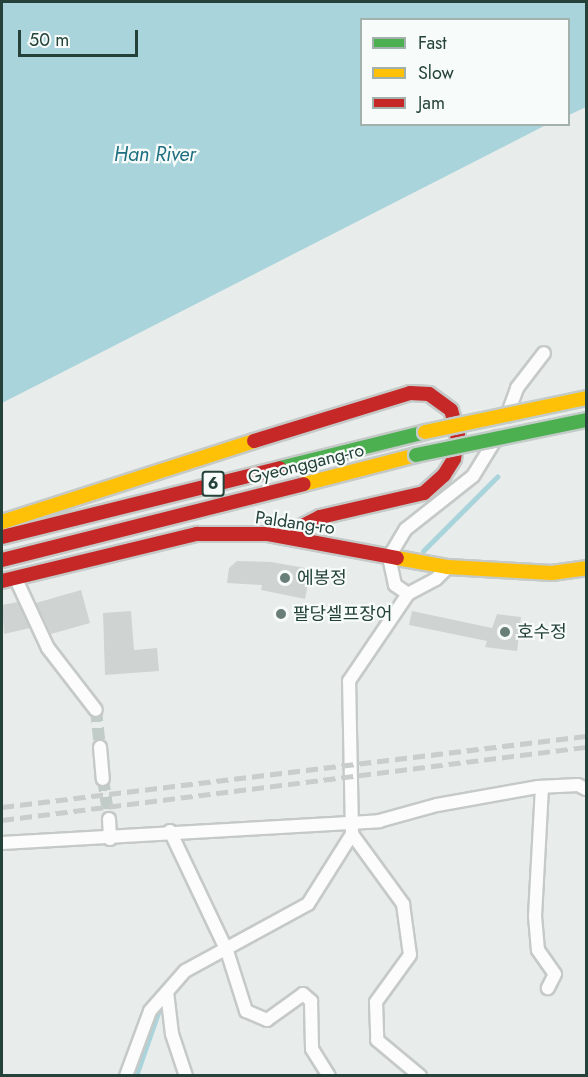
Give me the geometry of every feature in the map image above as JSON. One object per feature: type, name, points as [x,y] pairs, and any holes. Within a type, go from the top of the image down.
[{"type":"main road","points":[[2,522],[399,396],[429,393],[451,410],[458,435],[454,459],[444,475],[424,492],[320,517],[300,527],[293,538]]},
{"type":"main road","name":"Gyeonggang-ro","points":[[2,537],[424,432],[586,398]]},
{"type":"main road","name":"Gyeonggang-ro","points":[[2,560],[416,454],[586,420]]},
{"type":"main road","name":"Paldang-ro","points":[[8,579],[197,534],[268,534],[403,561],[448,567],[552,573],[586,568]]},
{"type":"street","points":[[408,594],[395,585],[389,557],[406,529],[473,476],[496,439],[518,388],[544,353]]},
{"type":"street","points":[[126,1076],[150,1011],[185,971],[227,951],[308,904],[352,834],[355,821],[349,681],[408,594],[436,579],[448,567]]},
{"type":"street","points":[[8,579],[48,648],[96,710]]},
{"type":"street","points":[[100,747],[103,779]]},
{"type":"street","points":[[2,843],[110,839],[170,831],[379,821],[437,805],[542,787],[578,785],[586,789]]},
{"type":"street","points":[[542,787],[535,916],[538,950],[555,974],[548,988]]},
{"type":"street","points":[[109,819],[110,839]]},
{"type":"street","points":[[170,831],[227,951],[246,1011],[267,1020],[303,994],[311,1001],[312,1049],[328,1076]]},
{"type":"street","points":[[352,834],[403,904],[410,955],[376,1002],[376,1040],[420,1076]]},
{"type":"street","points":[[167,992],[172,1034],[186,1076]]},
{"type":"water","name":"Han River","points":[[2,2],[586,2],[586,107],[570,115],[570,18],[360,18],[360,126],[544,126],[2,403]]},
{"type":"building","points":[[237,561],[271,562],[311,569],[305,599],[261,590],[262,585],[227,583],[229,568]]},
{"type":"building","points":[[81,590],[90,623],[51,634],[36,603]]},
{"type":"building","points":[[18,602],[30,628],[4,634],[2,605]]},
{"type":"building","points":[[131,611],[134,650],[157,648],[159,671],[105,675],[103,613]]},
{"type":"building","points":[[412,611],[492,628],[497,614],[521,617],[517,651],[485,647],[487,641],[409,625]]},
{"type":"waterway","points":[[423,551],[497,477]]},
{"type":"waterway","points":[[136,1076],[158,1013]]},
{"type":"tunnel","points":[[96,710],[100,747]]},
{"type":"tunnel","points":[[103,779],[109,819]]},
{"type":"railway","points":[[2,807],[586,736]]},
{"type":"railway","points":[[2,820],[586,747]]},
{"type":"traffic: fast","points":[[416,455],[586,420]]},
{"type":"traffic: fast","points":[[280,468],[425,432]]},
{"type":"traffic: slow","points":[[425,432],[586,398]]},
{"type":"traffic: slow","points":[[2,522],[254,441]]},
{"type":"traffic: slow","points":[[304,484],[416,455]]},
{"type":"traffic: slow","points":[[397,558],[448,567],[552,573],[586,568]]},
{"type":"traffic: jam","points":[[254,441],[410,393],[429,394],[451,410],[458,434],[454,459],[444,475],[424,493],[320,517],[300,527],[293,538]]},
{"type":"traffic: jam","points":[[2,537],[280,468]]},
{"type":"traffic: jam","points":[[2,560],[304,484]]},
{"type":"traffic: jam","points":[[2,581],[197,534],[268,534],[397,558]]},
{"type":"place","name":"에봉정","points":[[285,578]]},
{"type":"place","name":"팔당셀프장어","points":[[281,614]]},
{"type":"place","name":"호수정","points":[[505,632]]}]
